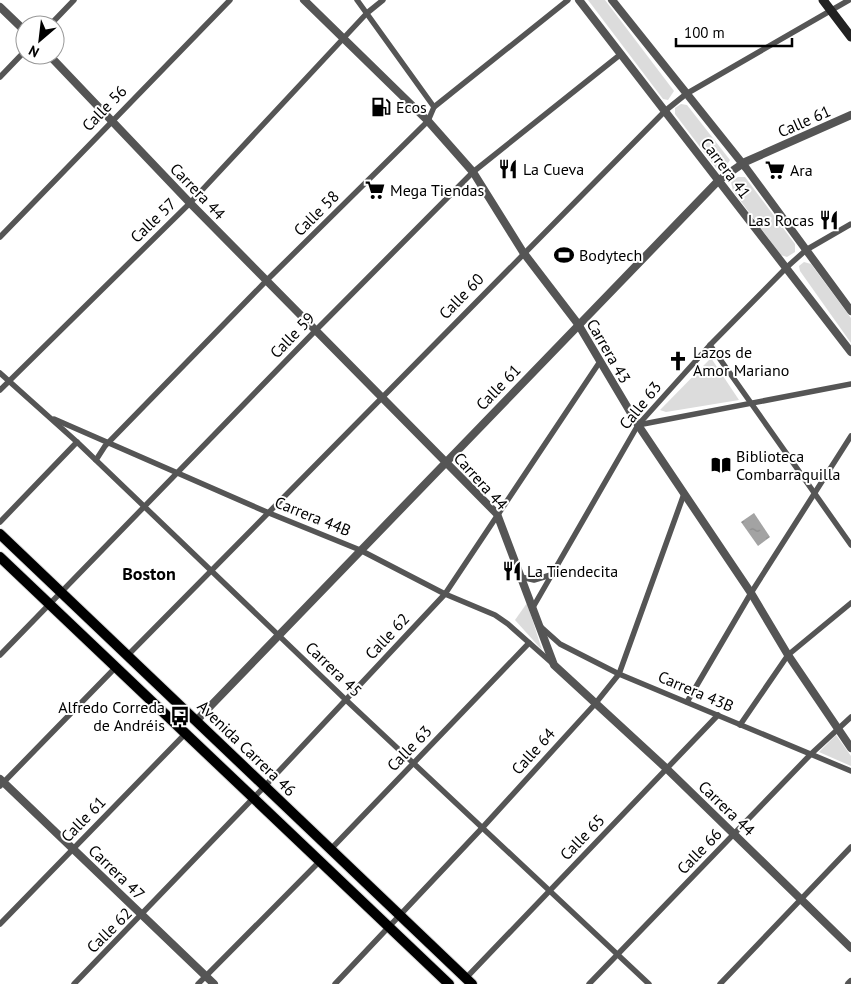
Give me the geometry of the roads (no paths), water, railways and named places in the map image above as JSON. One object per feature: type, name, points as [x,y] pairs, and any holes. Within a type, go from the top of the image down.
[{"type":"main road","points":[[823,0],[851,37]]},
{"type":"main road","name":"Avenida Carrera 46","points":[[0,534],[469,981]]},
{"type":"main road","name":"Avenida Carrera 46","points":[[0,556],[449,984]]},
{"type":"street","points":[[60,15],[74,0]]},
{"type":"street","name":"Calle 56","points":[[0,238],[111,120],[230,0]]},
{"type":"street","name":"Carrera 43","points":[[304,0],[428,121],[473,172],[523,252],[578,324],[599,363],[638,425],[752,594],[788,655],[851,748]]},
{"type":"street","points":[[358,0],[434,107]]},
{"type":"street","name":"Calle 57","points":[[0,390],[190,203],[344,40],[367,13],[383,0]]},
{"type":"street","name":"Calle 58","points":[[96,460],[109,442],[267,280],[428,121],[434,107],[568,0]]},
{"type":"street","name":"Carrera 41","points":[[579,0],[788,267],[851,352]]},
{"type":"street","name":"Carrera 41","points":[[612,0],[742,163],[851,311]]},
{"type":"street","name":"Calle 60","points":[[128,655],[523,252],[665,111],[686,94],[849,0]]},
{"type":"street","points":[[0,7],[15,21]]},
{"type":"street","name":"Calle 59","points":[[0,655],[316,330],[473,172],[621,54]]},
{"type":"street","points":[[0,77],[15,61]]},
{"type":"street","name":"Carrera 44","points":[[59,65],[190,203],[496,514],[522,577],[532,609],[554,665],[667,769],[851,948]]},
{"type":"street","name":"Calle 61","points":[[196,720],[719,180],[742,163],[851,115]]},
{"type":"street","name":"Calle 63","points":[[532,609],[554,574],[638,425],[710,345],[806,250],[851,224]]},
{"type":"street","points":[[710,345],[851,545]]},
{"type":"street","name":"Calle 62","points":[[74,984],[265,786],[444,594],[599,363]]},
{"type":"street","name":"Carrera 45","points":[[0,373],[77,442],[346,700],[650,984]]},
{"type":"street","points":[[638,425],[851,384]]},
{"type":"street","name":"Carrera 44B","points":[[49,416],[269,513],[360,550],[444,594],[495,616],[554,665]]},
{"type":"street","points":[[687,702],[851,436]]},
{"type":"street","points":[[0,522],[77,442]]},
{"type":"street","name":"Calle 64","points":[[335,984],[387,926],[483,827],[595,704],[619,674],[684,494]]},
{"type":"street","points":[[522,577],[534,580],[554,574]]},
{"type":"street","points":[[740,724],[788,655],[851,603]]},
{"type":"street","name":"Carrera 43B","points":[[538,624],[560,644],[619,674],[851,771]]},
{"type":"street","name":"Calle 63","points":[[330,850],[529,643]]},
{"type":"street","points":[[2,783],[116,667]]},
{"type":"street","name":"Calle 65","points":[[469,981],[550,890],[718,715]]},
{"type":"street","name":"Calle 66","points":[[589,984],[837,728],[851,717]]},
{"type":"street","name":"Calle 61","points":[[0,924],[186,733]]},
{"type":"street","name":"Carrera 47","points":[[2,783],[73,848],[214,984]]},
{"type":"street","points":[[720,984],[851,847]]},
{"type":"street","points":[[198,984],[319,862]]},
{"type":"water","points":[[754,513],[770,537],[758,546],[741,522]]},
{"type":"place","name":"Ecos","points":[[381,107]]},
{"type":"place","name":"La Cueva","points":[[508,169]]},
{"type":"place","name":"Ara","points":[[775,170]]},
{"type":"place","name":"Mega Tiendas","points":[[375,190]]},
{"type":"place","name":"Las Rocas","points":[[829,220]]},
{"type":"place","name":"Bodytech","points":[[564,255]]},
{"type":"place","name":"Lazos de Amor Mariano","points":[[678,361]]},
{"type":"place","name":"Biblioteca Combarraquilla","points":[[721,465]]},
{"type":"place","name":"La Tiendecita","points":[[512,571]]},
{"type":"place","name":"Alfredo Correda de Andréis","points":[[180,716]]},
{"type":"district","name":"Boston","points":[[149,574]]}]
